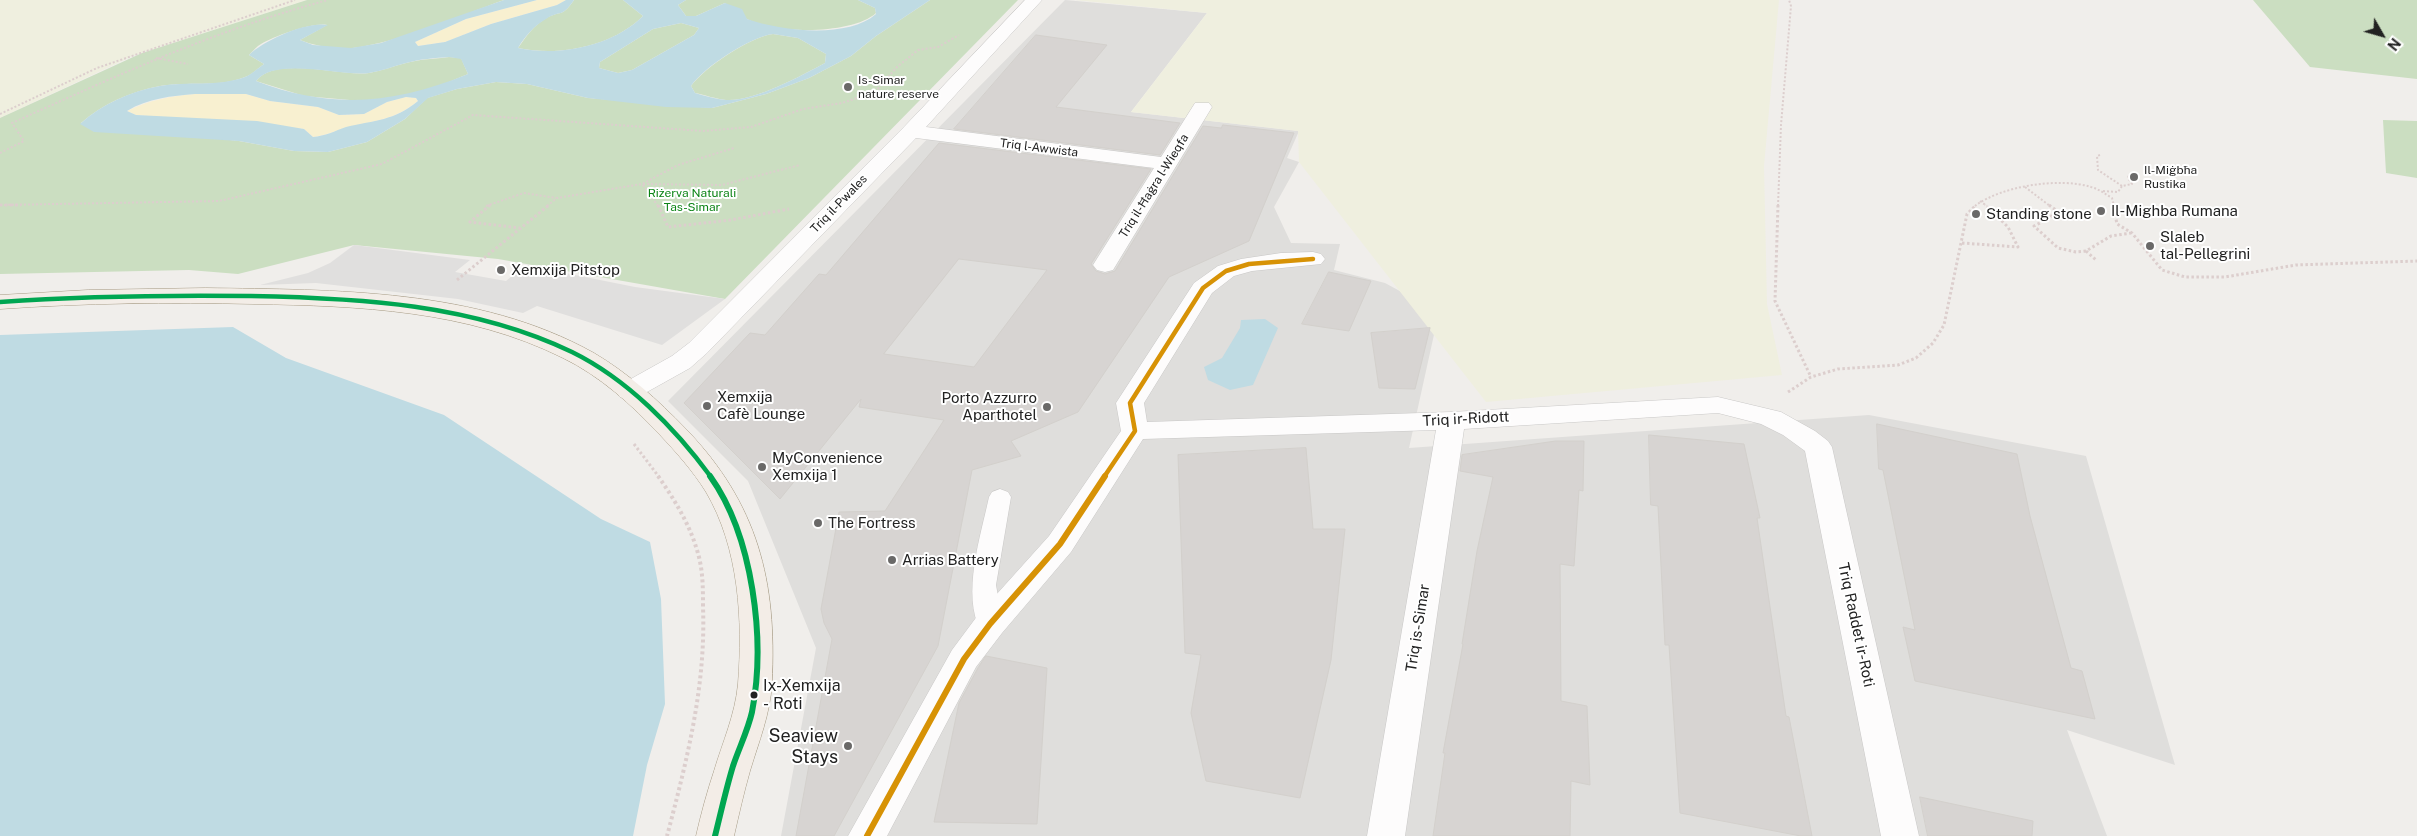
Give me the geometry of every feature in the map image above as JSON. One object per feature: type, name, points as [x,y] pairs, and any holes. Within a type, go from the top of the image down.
[{"type":"main road","points":[[0,302],[182,295],[343,299],[396,304],[477,319],[544,339],[573,352],[602,370],[657,415],[686,445],[710,476],[728,505],[740,534],[750,580],[755,640],[753,706],[727,784],[715,836]]},
{"type":"street","name":"Triq il-Pwales","points":[[629,391],[673,367],[698,348],[911,131],[1034,0]]},
{"type":"street","name":"Triq il-Ħaġra l-Wieqfa","points":[[1105,265],[1202,107]]},
{"type":"street","name":"Triq l-Awwista","points":[[911,131],[1168,164]]},
{"type":"street","points":[[868,836],[964,660],[990,624],[1060,544],[1136,431],[1130,402],[1203,288],[1226,271],[1249,264],[1313,259]]},
{"type":"street","name":"Triq ir-Ridott","points":[[1136,431],[1451,420],[1718,405],[1758,412],[1792,426]]},
{"type":"street","name":"Triq is-Simar","points":[[1386,836],[1451,420]]},
{"type":"street","name":"Triq Raddet ir-Roti","points":[[1792,426],[1818,447],[1900,836]]},
{"type":"lane","points":[[990,624],[984,585],[1000,497]]},
{"type":"path","points":[[0,114],[97,68],[295,0]]},
{"type":"path","points":[[0,153],[24,141],[12,123],[155,58],[328,0]]},
{"type":"path","points":[[1789,0],[1791,6],[1781,125],[1775,301],[1811,377]]},
{"type":"path","points":[[0,205],[219,201],[382,164],[473,115],[703,131],[751,127],[803,109],[842,104],[875,92],[897,67],[918,50],[938,46],[963,32]]},
{"type":"path","points":[[155,58],[188,64]]},
{"type":"path","points":[[642,184],[678,165],[734,148]]},
{"type":"path","points":[[2100,155],[2097,156],[2098,170],[2122,186],[2132,184],[2128,178],[2130,175]]},
{"type":"path","points":[[520,228],[470,222],[486,206],[524,193],[557,198],[642,184],[722,185],[800,164]]},
{"type":"path","points":[[642,184],[656,201],[668,227],[731,220],[844,198]]},
{"type":"path","points":[[1758,412],[1811,377],[1838,369],[1898,364],[1916,358],[1933,343],[1944,325],[1967,214],[1973,204],[2025,187],[2050,184],[2087,186],[2118,192],[2122,186]]},
{"type":"path","points":[[2025,187],[2056,210],[2050,218],[2034,226],[2058,248],[2086,252],[2111,236],[2132,233]]},
{"type":"path","points":[[2100,190],[2112,198],[2117,224],[2132,233],[2162,270],[2172,275],[2225,278],[2296,265],[2417,261]]},
{"type":"path","points":[[457,280],[557,198]]},
{"type":"path","points":[[1962,243],[2018,247],[2016,239],[2008,226],[1995,211],[1980,201]]},
{"type":"path","points":[[2086,252],[2096,260]]},
{"type":"path","points":[[632,440],[664,484],[686,524],[701,566],[706,636],[696,721],[667,836]]},
{"type":"shaded area","points":[[1065,0],[1207,13],[1131,112],[1299,131],[1287,158],[1299,162],[1274,207],[1291,243],[1340,244],[1334,270],[1385,283],[1422,303],[1437,321],[1409,448],[1869,415],[2086,456],[2175,765],[2067,730],[2107,836],[781,836],[816,648],[748,481],[668,401]]},
{"type":"shaded area","points":[[354,245],[470,260],[455,272],[506,281],[525,265],[635,287],[725,299],[662,345],[537,306],[523,313],[458,299],[316,283],[260,285],[308,273],[330,263]]},
{"type":"green space","points":[[0,0],[307,0],[135,55],[0,118]]},
{"type":"green space","name":"Riżerva Naturali Tas-Simar","points":[[307,0],[504,0],[410,34],[353,48],[326,47],[300,40],[327,25],[294,30],[267,41],[249,55],[264,64],[248,76],[225,82],[160,86],[139,91],[108,104],[81,123],[239,141],[294,151],[328,152],[367,142],[405,119],[427,98],[457,89],[496,82],[527,84],[588,98],[712,108],[766,94],[809,78],[851,56],[876,36],[930,0],[1018,0],[725,299],[498,259],[354,245],[238,274],[189,270],[0,274],[0,118],[142,53]]},
{"type":"green space","points":[[574,0],[623,0],[643,16],[617,35],[585,47],[551,51],[518,48],[537,25],[550,16],[566,10]]},
{"type":"green space","points":[[686,0],[858,0],[875,8],[876,13],[865,20],[832,29],[793,29],[759,24],[744,17],[725,3],[696,16],[686,16],[678,5]]},
{"type":"green space","points":[[1075,0],[1779,0],[1764,166],[1767,304],[1782,375],[1486,402],[1299,162],[1298,131],[1131,112],[1207,13]]},
{"type":"green space","points":[[2253,0],[2417,0],[2417,79],[2310,67]]},
{"type":"green space","points":[[681,23],[699,28],[694,35],[632,70],[618,73],[599,68],[600,62],[653,29]]},
{"type":"green space","points":[[773,34],[798,38],[826,54],[825,63],[763,93],[737,100],[718,99],[695,93],[691,86],[706,70],[752,41]]},
{"type":"green space","points":[[449,57],[461,58],[468,74],[427,91],[390,98],[361,101],[304,96],[256,81],[265,73],[278,69],[293,68],[369,73],[411,62]]},
{"type":"green space","points":[[2383,120],[2417,121],[2417,178],[2386,173]]},
{"type":"sand","points":[[537,0],[566,0],[557,5],[491,24],[445,42],[418,46],[415,42],[466,19]]},
{"type":"sand","points":[[195,94],[246,94],[270,101],[318,107],[339,115],[364,114],[387,102],[406,97],[416,98],[418,101],[409,108],[392,116],[313,137],[304,129],[136,115],[127,111],[160,99]]},
{"type":"water","points":[[504,0],[537,0],[466,19],[415,42],[418,46],[445,42],[491,24],[557,5],[566,0],[574,0],[566,10],[551,16],[538,25],[527,35],[518,48],[551,51],[568,50],[585,47],[617,35],[643,16],[623,0],[686,0],[678,5],[686,16],[696,16],[725,3],[742,9],[747,19],[761,23],[795,29],[832,30],[864,22],[876,14],[875,8],[858,0],[930,0],[876,36],[851,56],[809,78],[766,94],[712,108],[666,107],[588,98],[527,84],[496,82],[457,89],[428,98],[405,119],[367,142],[328,152],[294,151],[239,141],[94,132],[80,124],[98,110],[117,99],[138,91],[170,85],[224,82],[247,76],[264,64],[249,55],[256,49],[286,33],[309,26],[328,25],[300,40],[313,45],[351,48],[381,43]],"holes":[[[681,23],[699,28],[694,35],[632,70],[618,73],[599,68],[600,62],[653,29]],[[773,34],[798,38],[826,54],[825,63],[763,93],[737,100],[726,100],[695,93],[691,86],[706,70],[728,54],[763,36]],[[449,57],[461,59],[468,74],[414,92],[363,100],[311,96],[256,81],[265,74],[278,70],[310,69],[369,73],[428,59]],[[195,94],[246,94],[270,101],[318,107],[339,115],[364,114],[387,102],[406,97],[416,98],[418,101],[401,113],[313,137],[304,129],[257,121],[136,115],[127,111],[143,103]]]},
{"type":"water","points":[[1265,319],[1278,328],[1253,385],[1230,390],[1208,380],[1204,367],[1222,358],[1240,328],[1241,320]]},
{"type":"water","points":[[233,327],[286,358],[444,415],[601,519],[650,542],[661,599],[665,704],[647,765],[633,836],[0,836],[0,335]]},
{"type":"building","points":[[1036,35],[1107,45],[1056,107],[1180,123],[1160,155],[954,129]]},
{"type":"building","points":[[1223,125],[1294,133],[1249,241],[1169,277],[1078,412],[1011,441],[1021,456],[972,470],[938,646],[834,836],[796,836],[832,639],[824,623],[821,609],[839,512],[885,511],[944,420],[859,407],[861,399],[780,499],[684,403],[750,333],[765,335],[819,274],[826,275],[939,143],[1151,169],[1091,264],[1096,271],[1105,274],[1115,271],[1203,126],[1221,128]],"holes":[[[959,259],[1047,270],[974,367],[884,354]]]},
{"type":"building","points":[[1329,272],[1371,281],[1349,331],[1302,324]]},
{"type":"building","points":[[1430,328],[1415,389],[1379,388],[1371,333]]},
{"type":"building","points":[[1877,424],[2017,454],[2030,516],[2071,668],[2082,671],[2095,719],[1915,681],[1903,627],[1915,630],[1883,470],[1879,469]]},
{"type":"building","points":[[1649,435],[1744,444],[1760,518],[1757,518],[1786,716],[1789,717],[1812,836],[1801,836],[1680,813],[1669,645],[1665,645],[1658,506],[1651,505]]},
{"type":"building","points":[[1556,441],[1584,441],[1583,491],[1579,490],[1574,566],[1560,564],[1561,701],[1587,706],[1590,785],[1571,781],[1570,836],[1433,836],[1445,753],[1443,753],[1463,644],[1477,551],[1493,477],[1460,471],[1462,455]]},
{"type":"building","points":[[1306,448],[1313,529],[1345,529],[1331,660],[1300,798],[1206,781],[1191,713],[1201,655],[1185,653],[1178,455]]},
{"type":"building","points":[[986,656],[1047,668],[1037,824],[934,822],[959,703]]},
{"type":"building","points":[[1920,797],[2033,821],[2032,836],[1928,836]]},
{"type":"transit line","points":[[867,836],[964,659],[990,624],[1060,544],[1135,431],[1130,403],[1203,288],[1226,271],[1249,264],[1313,259]]},
{"type":"transit line","points":[[0,302],[88,297],[206,296],[320,298],[407,305],[450,312],[492,322],[533,335],[572,352],[600,368],[663,421],[704,467],[721,492],[735,519],[745,552],[750,573],[755,618],[756,663],[753,704],[748,727],[728,782],[715,836]]},
{"type":"place","name":"Is-Simar nature reserve","points":[[848,87]]},
{"type":"place","name":"Il-Miġbħa Rustika","points":[[2134,177]]},
{"type":"place","name":"Il-Mighba Rumana","points":[[2101,211]]},
{"type":"place","name":"Standing stone","points":[[1976,214]]},
{"type":"place","name":"Slaleb tal-Pellegrini","points":[[2150,246]]},
{"type":"place","name":"Xemxija Pitstop","points":[[501,270]]},
{"type":"place","name":"Xemxija Cafè Lounge","points":[[707,406]]},
{"type":"place","name":"Porto Azzurro Aparthotel","points":[[1047,407]]},
{"type":"place","name":"MyConvenience Xemxija 1","points":[[762,467]]},
{"type":"place","name":"The Fortress","points":[[818,523]]},
{"type":"place","name":"Arrias Battery","points":[[892,560]]},
{"type":"place","name":"Ix-Xemxija - Roti","points":[[754,695]]},
{"type":"place","name":"Seaview Stays","points":[[848,746]]}]
